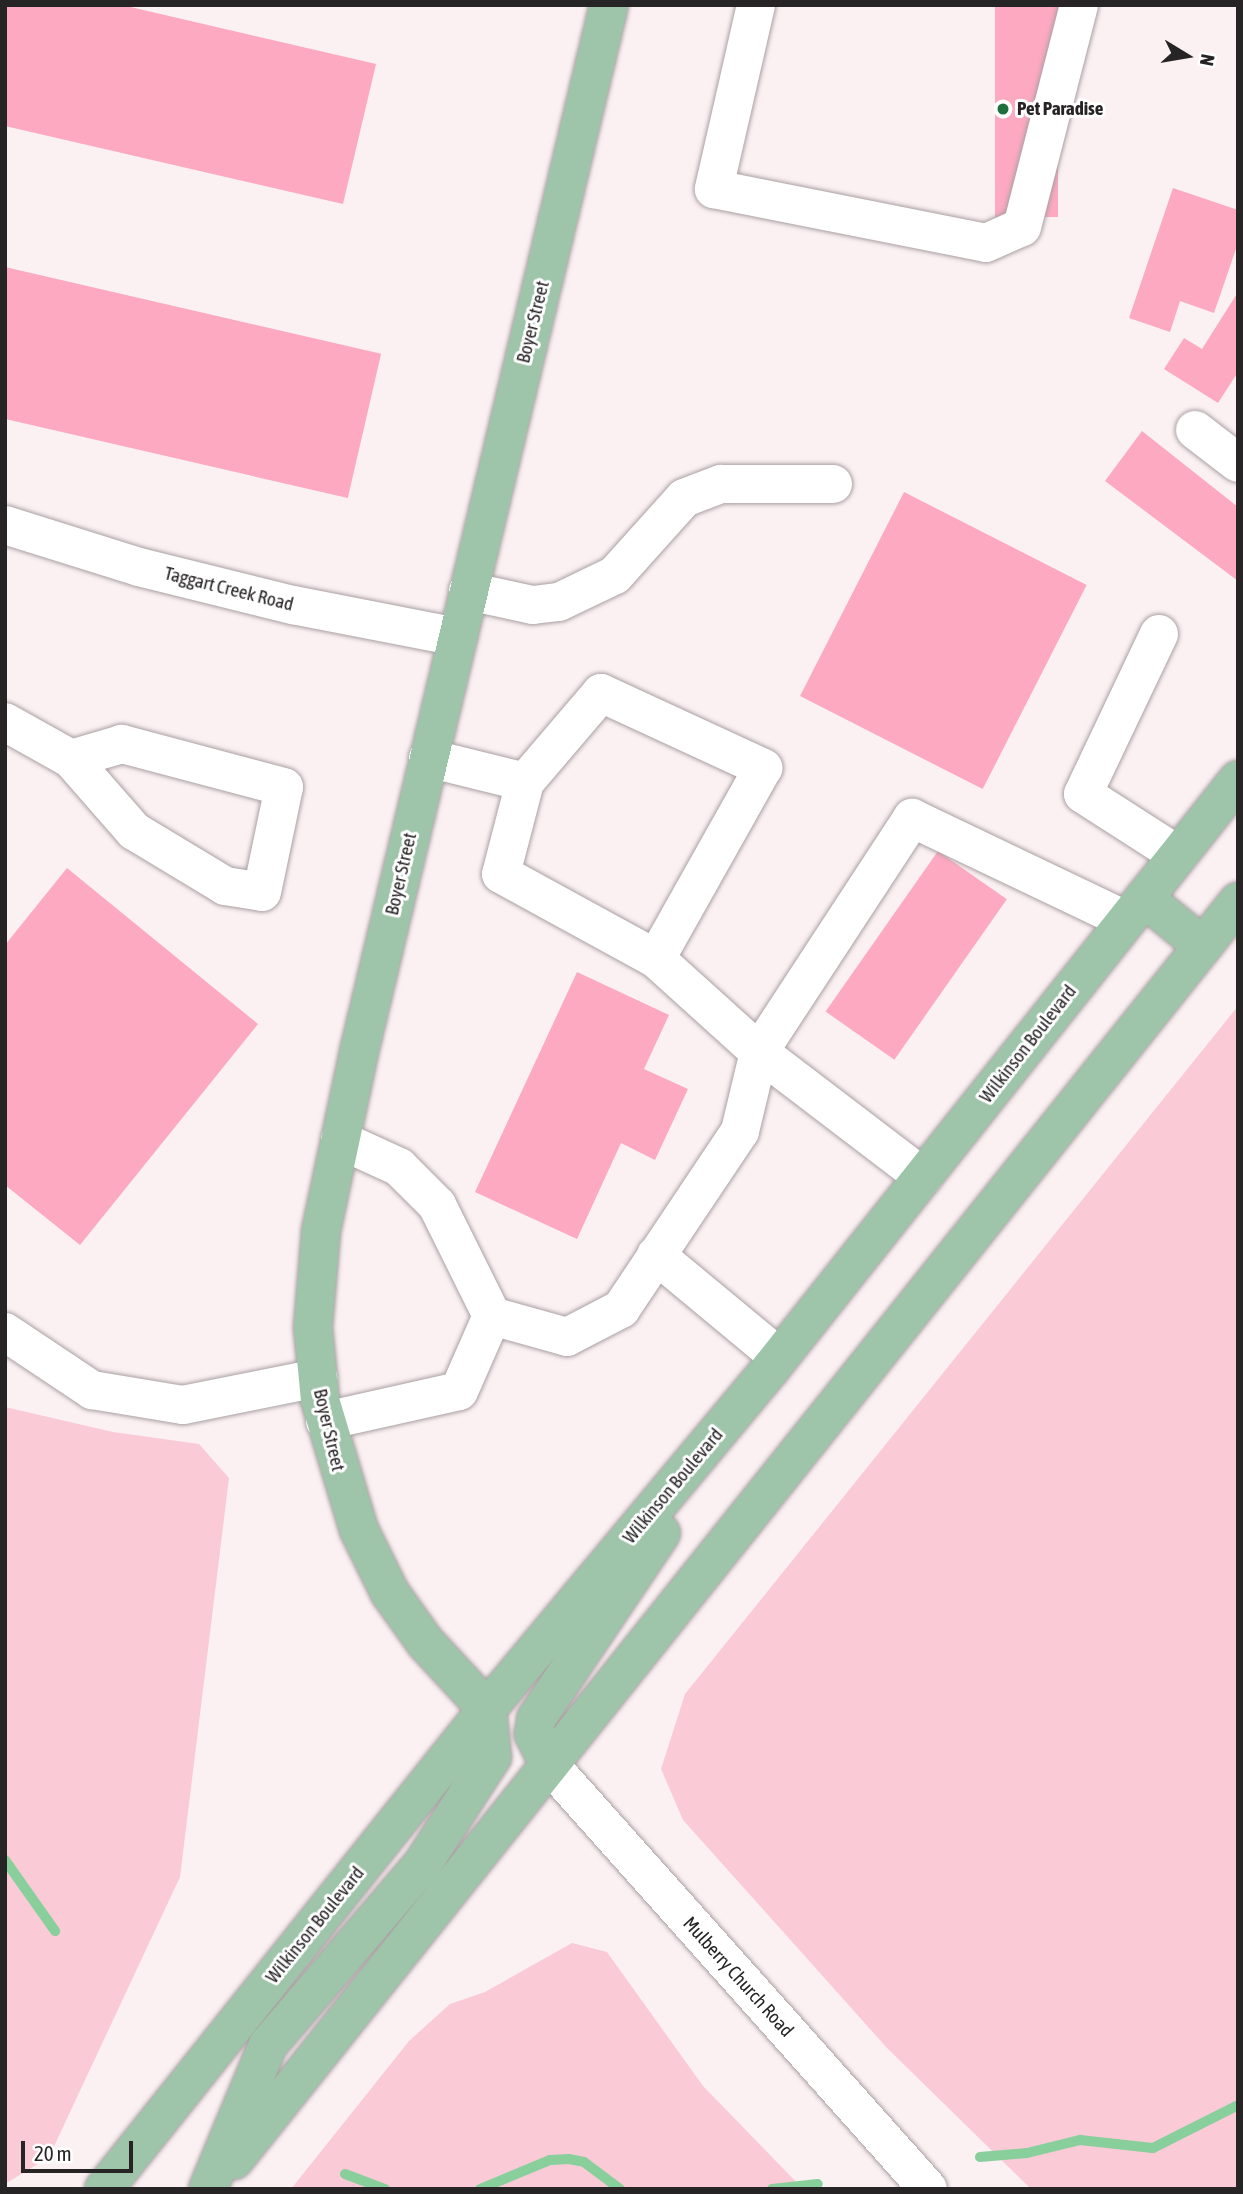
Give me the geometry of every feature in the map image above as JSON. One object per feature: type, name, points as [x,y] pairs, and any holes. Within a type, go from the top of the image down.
[{"type":"main road","name":"Boyer Street","points":[[487,1709],[425,1642],[390,1593],[359,1530],[325,1421],[313,1327],[321,1231],[340,1140],[428,758],[610,5]]},
{"type":"main road","name":"Wilkinson Boulevard","points":[[104,2189],[487,1709],[775,1363],[1238,780]]},
{"type":"main road","points":[[209,2189],[1238,902]]},
{"type":"main road","points":[[1135,909],[1203,946]]},
{"type":"main road","points":[[549,1764],[534,1734],[536,1719],[775,1363]]},
{"type":"main road","points":[[209,2189],[268,2045],[422,1865],[492,1758],[487,1709]]},
{"type":"street","points":[[756,5],[714,188],[986,243],[1022,228],[1079,5]]},
{"type":"street","points":[[1195,430],[1238,463]]},
{"type":"street","points":[[468,591],[533,606],[559,602],[615,575],[684,498],[721,484],[833,484]]},
{"type":"street","name":"Taggart Creek Road","points":[[5,525],[139,567],[293,605],[457,637]]},
{"type":"street","points":[[1159,634],[1083,794],[1178,855]]},
{"type":"street","points":[[656,959],[763,768],[601,693],[525,782],[501,874],[656,959],[760,1052],[923,1177]]},
{"type":"street","points":[[5,722],[71,759],[134,831],[225,886],[262,892],[285,787],[122,744],[71,759]]},
{"type":"street","points":[[428,758],[525,782]]},
{"type":"street","points":[[340,1140],[399,1167],[437,1205],[492,1316],[567,1338],[621,1309],[740,1131],[760,1052],[912,818],[1081,895],[1135,909]]},
{"type":"street","points":[[656,1255],[775,1363]]},
{"type":"street","points":[[325,1421],[459,1391],[492,1316]]},
{"type":"street","points":[[5,1332],[92,1390],[183,1405],[318,1378]]},
{"type":"street","name":"Mulberry Church Road","points":[[549,1764],[928,2189]]},
{"type":"shaded area","points":[[1238,1006],[1238,2189],[1031,2189],[887,2048],[683,1820],[661,1769],[685,1694]]},
{"type":"shaded area","points":[[5,1407],[113,1432],[199,1444],[229,1478],[180,1877],[49,2157],[5,2184]]},
{"type":"shaded area","points":[[572,1943],[607,1952],[703,2086],[803,2189],[291,2189],[409,2041],[450,2004],[485,1992]]},
{"type":"building","points":[[5,5],[122,5],[376,64],[343,204],[5,126]]},
{"type":"building","name":"Pet Paradise","points":[[995,5],[1058,5],[1058,217],[995,217]]},
{"type":"building","points":[[1173,188],[1238,210],[1238,243],[1214,313],[1180,301],[1170,332],[1129,318]]},
{"type":"building","points":[[5,267],[381,354],[348,498],[5,419]]},
{"type":"building","points":[[1238,292],[1238,372],[1218,403],[1164,369],[1184,338],[1202,349]]},
{"type":"building","points":[[1142,431],[1238,507],[1238,581],[1105,481]]},
{"type":"building","points":[[904,492],[1087,585],[983,789],[800,696]]},
{"type":"building","points":[[938,851],[1007,899],[894,1060],[826,1012]]},
{"type":"building","points":[[67,868],[258,1024],[80,1245],[5,1185],[5,945]]},
{"type":"building","points":[[577,972],[669,1015],[644,1069],[688,1089],[655,1160],[621,1143],[577,1239],[475,1192]]},
{"type":"waterway","points":[[5,1860],[55,1931]]},
{"type":"waterway","points":[[980,2157],[1027,2153],[1080,2140],[1153,2148],[1238,2105]]},
{"type":"waterway","points":[[480,2189],[550,2160],[569,2159],[584,2162],[620,2189]]},
{"type":"waterway","points":[[345,2174],[385,2189]]},
{"type":"waterway","points":[[772,2189],[818,2184]]},
{"type":"place","name":"Pet Paradise","points":[[1003,109]]}]
